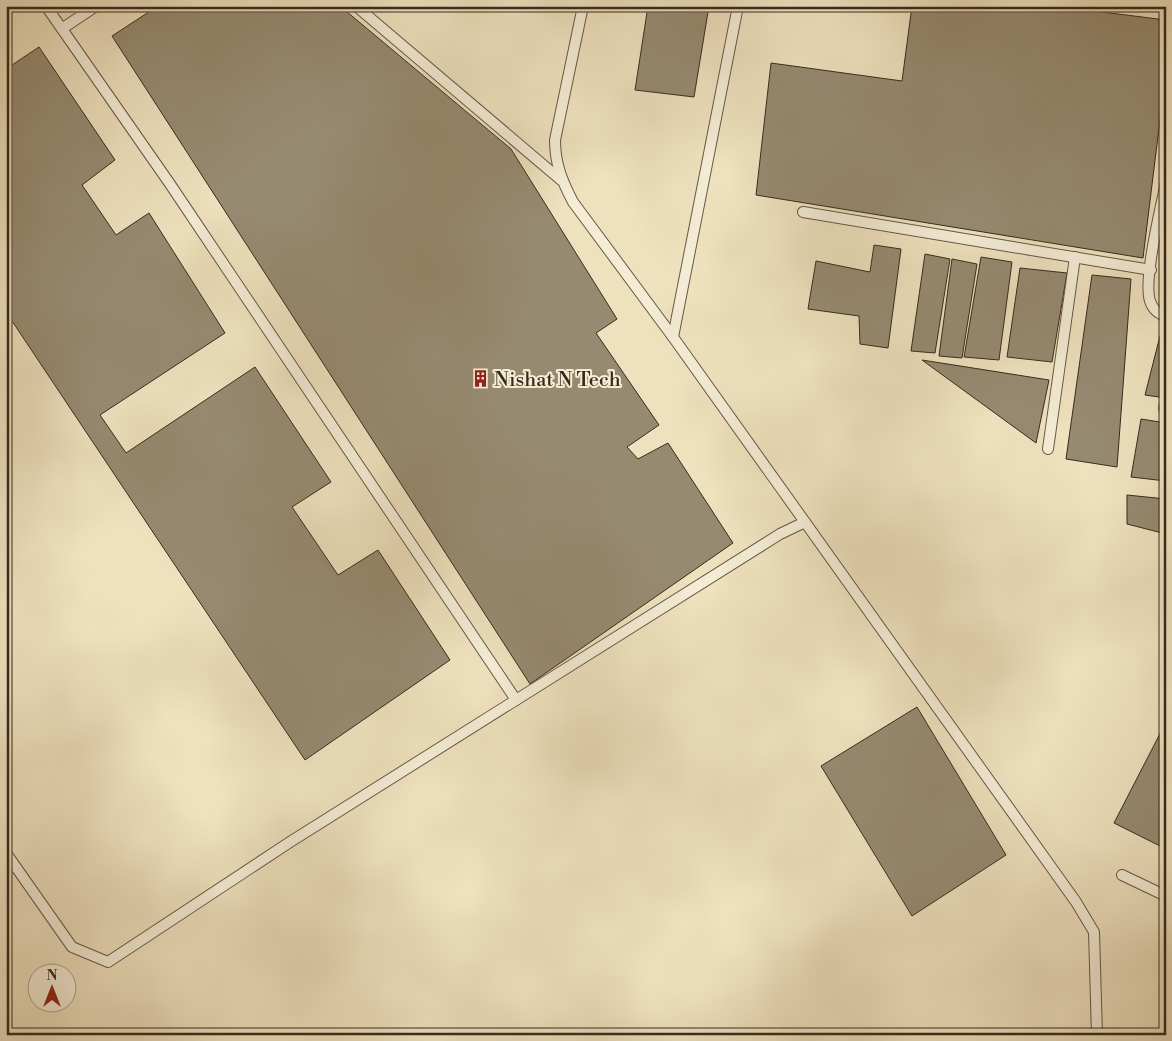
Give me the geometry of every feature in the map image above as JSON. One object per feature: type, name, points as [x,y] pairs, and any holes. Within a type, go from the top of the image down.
[{"type":"lane","points":[[46,6],[170,184],[516,700]]},
{"type":"lane","points":[[63,28],[96,6]]},
{"type":"lane","points":[[356,6],[561,180]]},
{"type":"lane","points":[[583,6],[555,140],[555,159],[561,180],[573,202],[673,337],[1052,866],[1094,932],[1097,1035]]},
{"type":"lane","points":[[673,337],[738,6]]},
{"type":"lane","points":[[1159,6],[1166,8]]},
{"type":"lane","points":[[1166,182],[1151,270],[1150,300],[1156,312],[1166,317]]},
{"type":"lane","points":[[803,212],[1151,270]]},
{"type":"lane","points":[[1048,448],[1075,257]]},
{"type":"lane","points":[[6,853],[72,947],[108,962],[290,842],[780,534],[805,522]]},
{"type":"lane","points":[[1122,875],[1166,896]]},
{"type":"building","name":"Nishat N Tech","points":[[158,6],[340,6],[511,149],[617,319],[596,333],[659,425],[627,447],[638,459],[668,443],[733,543],[530,684],[112,36]]},
{"type":"building","points":[[648,6],[709,6],[694,97],[635,90]]},
{"type":"building","points":[[912,6],[1054,6],[1166,20],[1166,71],[1143,258],[756,195],[771,63],[902,81]]},
{"type":"building","points":[[39,47],[115,160],[82,185],[116,235],[149,213],[225,333],[100,415],[126,453],[255,367],[331,482],[292,507],[338,575],[378,550],[450,660],[305,760],[6,312],[6,69]]},
{"type":"building","points":[[874,245],[901,249],[888,348],[860,344],[859,316],[808,309],[816,261],[870,272]]},
{"type":"building","points":[[925,254],[950,259],[935,353],[911,351]]},
{"type":"building","points":[[981,257],[1012,262],[999,360],[964,357]]},
{"type":"building","points":[[952,259],[977,264],[962,358],[939,356]]},
{"type":"building","points":[[1020,268],[1067,273],[1052,362],[1007,357]]},
{"type":"building","points":[[1092,275],[1131,279],[1117,467],[1066,459]]},
{"type":"building","points":[[1160,336],[1166,337],[1166,398],[1145,395]]},
{"type":"building","points":[[922,360],[1049,380],[1036,443]]},
{"type":"building","points":[[1141,419],[1166,423],[1166,481],[1131,477]]},
{"type":"building","points":[[1127,495],[1166,499],[1166,534],[1127,524]]},
{"type":"building","points":[[917,707],[1006,855],[912,916],[821,766]]},
{"type":"building","points":[[1166,722],[1166,849],[1114,823]]},
{"type":"place","name":"Nishat N Tech","points":[[480,379]]}]
